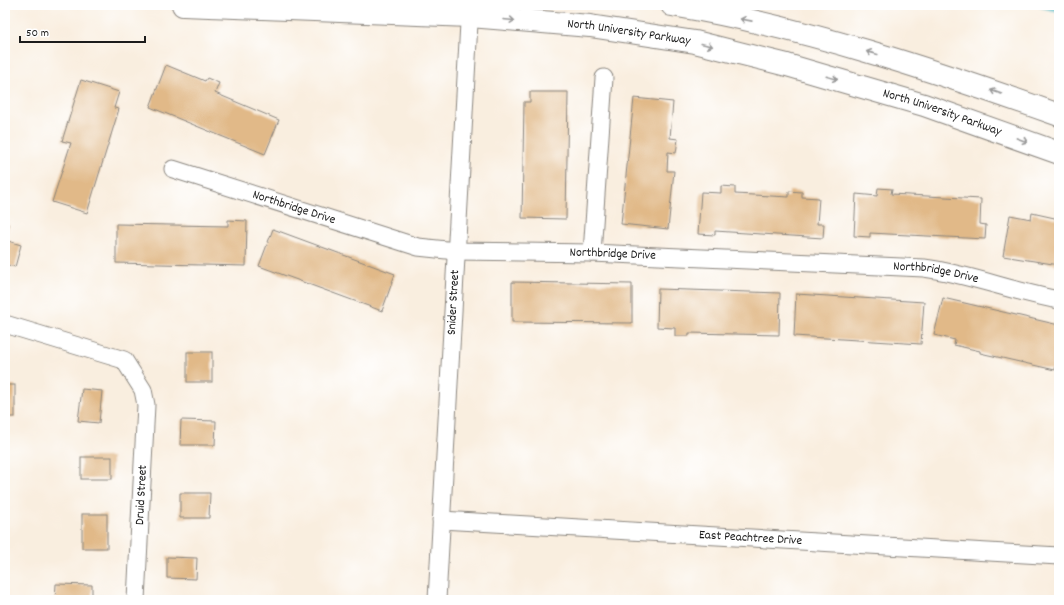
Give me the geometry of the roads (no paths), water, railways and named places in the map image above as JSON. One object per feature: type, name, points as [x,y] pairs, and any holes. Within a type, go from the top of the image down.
[{"type":"main road","name":"North University Parkway","points":[[183,5],[470,11],[590,26],[695,42],[787,65],[924,105],[1059,153]]},
{"type":"main road","points":[[672,5],[757,22],[882,56],[992,91],[1059,115]]},
{"type":"street","name":"Snider Street","points":[[437,600],[470,11]]},
{"type":"street","points":[[592,253],[604,78]]},
{"type":"street","name":"Northbridge Drive","points":[[173,169],[418,246],[456,251],[592,253],[924,268],[971,276],[1035,296],[1059,300]]},
{"type":"street","name":"Druid Street","points":[[5,324],[124,360],[143,390],[146,405],[136,600]]},
{"type":"street","name":"East Peachtree Drive","points":[[441,520],[1059,556]]},
{"type":"waterway","points":[[1040,5],[1059,10]]}]
